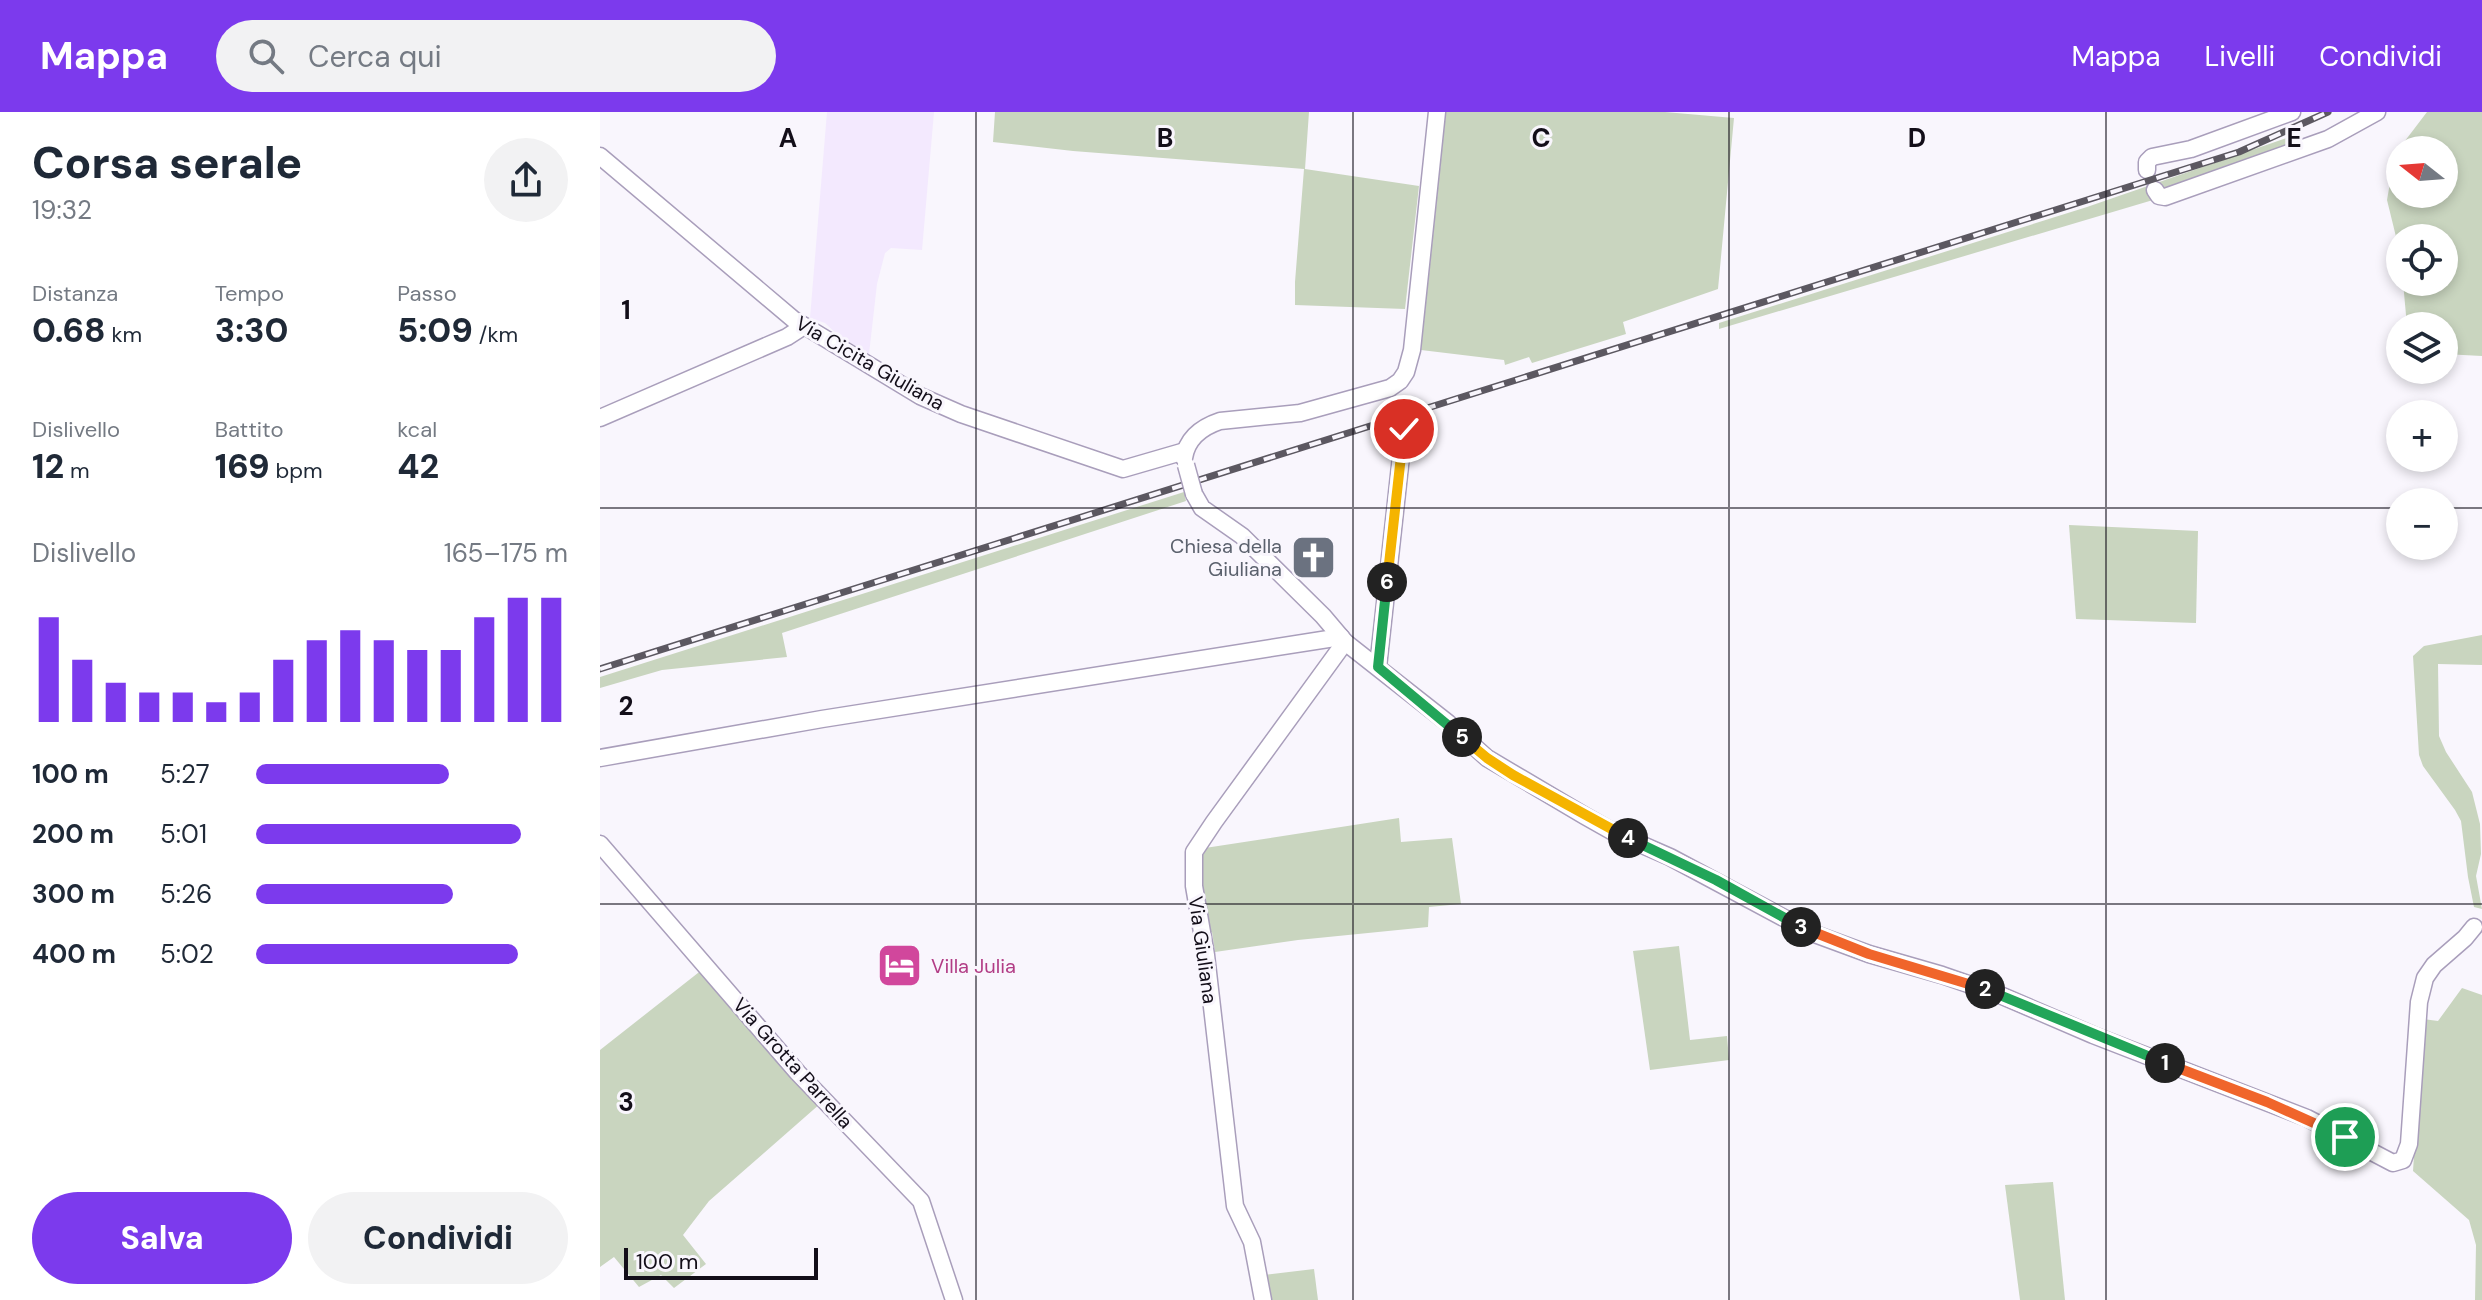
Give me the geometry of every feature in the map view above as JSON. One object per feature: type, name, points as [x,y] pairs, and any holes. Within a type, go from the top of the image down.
[{"type":"street","points":[[1437,112],[1412,350],[1400,381],[1390,388],[1362,397],[1300,413],[1220,421],[1199,431],[1191,440],[1186,458],[1194,494],[1202,508],[1242,536],[1343,640],[1487,758],[1615,833],[1670,857],[1786,921],[1858,950],[2000,995],[2093,1035],[2307,1118],[2393,1163],[2403,1160],[2409,1144],[2419,1002],[2425,978],[2434,965],[2474,927]]},
{"type":"street","points":[[2147,170],[2147,162],[2152,157],[2191,149],[2292,112]]},
{"type":"street","points":[[2155,190],[2159,196],[2165,197],[2328,139],[2377,112]]},
{"type":"street","name":"Via Cicita Giuliana","points":[[600,156],[804,326],[927,400],[1123,469],[1186,458]]},
{"type":"street","points":[[600,418],[787,337],[804,326]]},
{"type":"street","points":[[1378,667],[1404,429]]},
{"type":"street","points":[[600,758],[838,716],[1343,640]]},
{"type":"street","name":"Via Giuliana","points":[[1263,1300],[1252,1242],[1235,1206],[1206,955],[1194,886],[1194,852],[1343,640]]},
{"type":"street","name":"Via Grotta Parrella","points":[[600,844],[798,1073],[921,1201],[954,1300]]},
{"type":"shaded area","points":[[827,112],[934,112],[922,250],[891,248],[885,253],[877,284],[869,354],[825,323],[810,318]]},
{"type":"green space","points":[[995,112],[1309,112],[1305,169],[1419,186],[1405,309],[1295,305],[1304,169],[993,142]]},
{"type":"green space","points":[[1446,112],[1665,112],[1734,118],[1718,289],[1623,322],[1626,334],[1532,363],[1529,357],[1505,365],[1504,360],[1421,350]]},
{"type":"green space","points":[[2427,112],[2482,112],[2482,356],[2458,355],[2458,312],[2406,312],[2404,296],[2458,296],[2458,224],[2393,224],[2389,208],[2458,208],[2458,136],[2409,136]]},
{"type":"green space","points":[[2298,134],[2302,142],[2153,200],[1719,329],[1719,323],[2087,207]]},
{"type":"green space","points":[[1184,492],[1186,501],[782,633],[787,657],[662,670],[600,688],[600,677]]},
{"type":"green space","points":[[2069,525],[2198,531],[2196,623],[2076,619]]},
{"type":"green space","points":[[2482,635],[2482,665],[2438,664],[2439,736],[2472,792],[2480,824],[2481,854],[2476,876],[2482,909],[2474,907],[2461,821],[2423,766],[2419,755],[2413,656],[2424,646]]},
{"type":"green space","points":[[1399,818],[1401,842],[1452,838],[1461,904],[1429,907],[1428,927],[1215,952],[1212,932],[1208,932],[1202,890],[1201,869],[1205,848]]},
{"type":"green space","points":[[1679,946],[1690,1040],[1727,1036],[1729,1060],[1650,1070],[1633,951]]},
{"type":"green space","points":[[703,969],[821,1103],[709,1201],[683,1235],[706,1264],[674,1288],[661,1275],[639,1287],[614,1257],[600,1267],[600,1050]]},
{"type":"green space","points":[[2462,988],[2482,995],[2482,1300],[2475,1300],[2476,1245],[2469,1220],[2413,1171],[2423,1019],[2438,1021]]},
{"type":"green space","points":[[2053,1182],[2065,1300],[2020,1300],[2005,1185]]},
{"type":"green space","points":[[1314,1269],[1318,1300],[1267,1300],[1264,1275]]},
{"type":"railway","points":[[600,669],[2239,152],[2328,112]]},
{"type":"place","name":"Chiesa della Giuliana","points":[[1313,558]]},
{"type":"place","name":"Villa Julia","points":[[900,966]]},
{"type":"route","points":[[1404,429],[1378,667],[1487,758],[1615,833],[1716,880],[1812,933],[2000,995],[2093,1035],[2307,1118],[2345,1137]]}]
